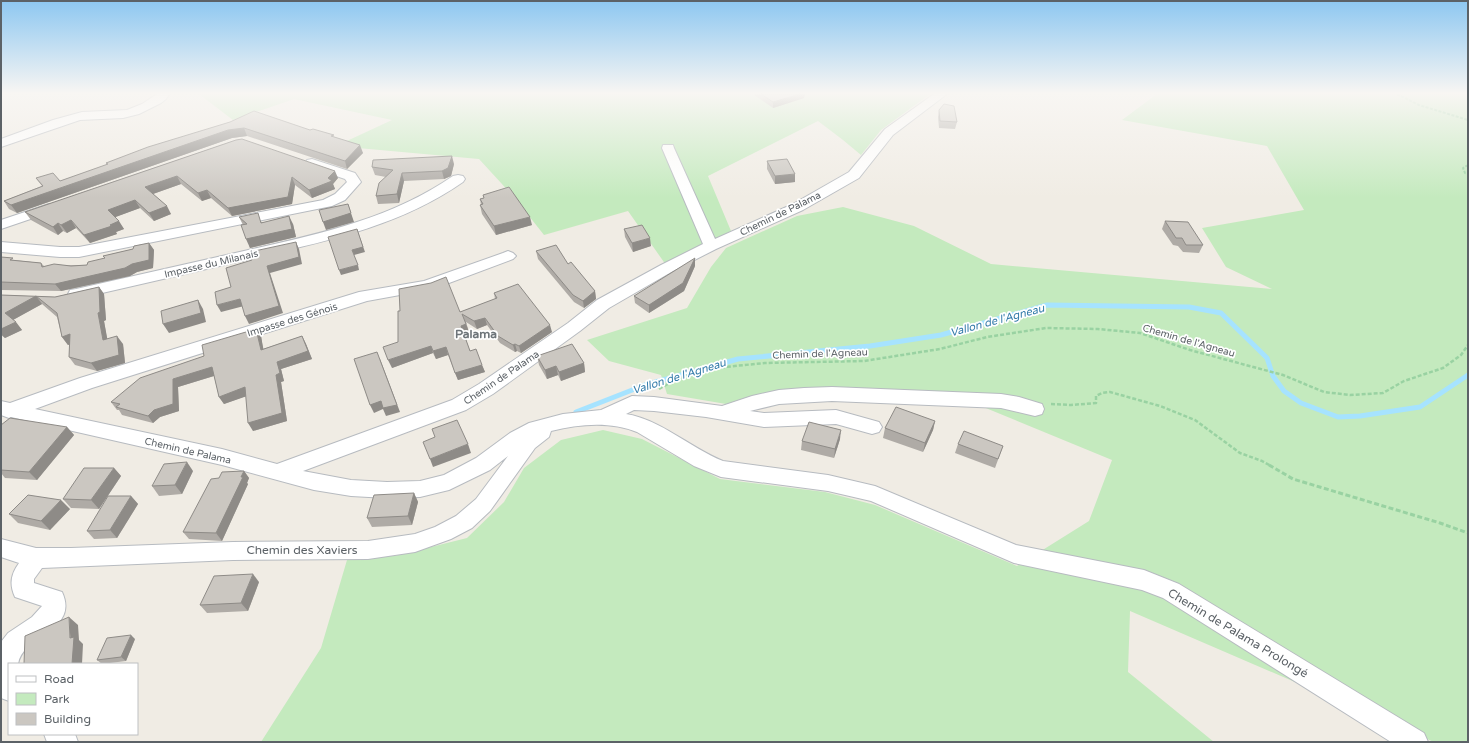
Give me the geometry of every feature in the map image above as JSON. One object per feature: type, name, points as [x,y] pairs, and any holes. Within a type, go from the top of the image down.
[{"type":"street","points":[[1,143],[43,129]]},
{"type":"street","name":"Chemin de Palama","points":[[5,409],[222,457],[278,472],[459,405],[486,389],[574,327],[603,304],[711,246],[798,207],[854,175],[889,132],[894,129]]},
{"type":"street","points":[[668,148],[711,246]]},
{"type":"street","points":[[1,247],[60,252],[79,252],[328,203],[340,197],[354,182],[350,176],[299,158]]},
{"type":"street","name":"Impasse du Milanais","points":[[61,298],[347,230],[398,214],[458,179]]},
{"type":"street","points":[[1,225],[60,204]]},
{"type":"street","name":"Impasse des Génois","points":[[5,409],[365,296],[427,284],[508,256]]},
{"type":"street","points":[[721,413],[752,403],[779,397],[832,394],[1001,401],[1027,406]]},
{"type":"street","points":[[604,417],[632,403],[654,404],[764,420],[836,417],[872,428]]},
{"type":"street","name":"Chemin de Palama Prolongé","points":[[278,472],[314,482],[351,488],[387,490],[420,489],[449,482],[483,464],[517,438],[536,428],[555,422],[604,417],[631,422],[644,427],[701,461],[721,470],[828,483],[875,494],[1014,554],[1144,580],[1171,591],[1415,742]]},
{"type":"street","name":"Chemin des Xaviers","points":[[1,548],[36,558],[71,558],[233,551],[368,550],[415,543],[444,533],[464,522],[483,505],[528,443],[555,422]]},
{"type":"street","points":[[8,688],[2,683],[8,652],[17,641],[40,625],[54,611],[54,599],[23,590],[22,577],[36,558]]},
{"type":"path","points":[[1468,165],[1463,168],[1465,173],[1468,174]]},
{"type":"path","name":"Chemin de l'Agneau","points":[[632,403],[673,381],[692,374],[724,367],[765,363],[864,361],[940,349],[987,337],[1046,328],[1098,329],[1140,333],[1190,350],[1283,375],[1324,392],[1350,395],[1383,393],[1404,381],[1443,368],[1461,355],[1468,345]]},
{"type":"path","points":[[1027,406],[1096,403],[1096,396],[1102,393],[1110,392],[1130,397],[1196,420],[1240,454],[1262,461],[1293,479],[1440,523],[1468,534]]},
{"type":"green space","points":[[373,129],[803,129],[708,176],[731,231],[666,265],[628,211],[544,235],[514,197],[479,159],[336,146]]},
{"type":"green space","points":[[828,129],[883,129],[861,155]]},
{"type":"green space","points":[[1170,129],[1468,129],[1468,742],[1434,742],[1130,611],[1128,672],[1214,742],[261,742],[321,648],[347,560],[399,555],[467,538],[504,502],[524,468],[561,440],[603,430],[642,439],[720,479],[825,492],[875,505],[1017,566],[1089,521],[1112,460],[976,404],[786,389],[726,404],[667,394],[661,375],[609,361],[587,340],[687,308],[711,267],[726,248],[797,216],[843,207],[914,226],[991,264],[1272,289],[1226,267],[1202,228],[1304,210],[1267,146]]},
{"type":"building","points":[[208,129],[239,129],[228,130],[11,205],[4,201],[43,186],[36,178],[53,173],[60,181],[108,164],[106,163],[148,147]]},
{"type":"building","points":[[246,129],[313,129],[360,145],[345,161]]},
{"type":"building","points":[[242,139],[335,171],[328,178],[332,181],[309,190],[292,177],[288,197],[228,208],[207,190],[198,193],[177,176],[145,187],[167,206],[149,213],[135,200],[108,210],[119,221],[110,225],[112,226],[84,235],[71,220],[61,225],[58,223],[53,227],[25,212],[236,140]]},
{"type":"building","points":[[452,156],[448,168],[442,171],[402,173],[397,194],[376,196],[379,183],[393,170],[372,167],[373,160]]},
{"type":"building","points":[[787,159],[795,174],[775,176],[767,161]]},
{"type":"building","points":[[509,187],[530,217],[494,226],[480,205],[483,204],[480,199],[484,198],[483,195]]},
{"type":"building","points":[[348,204],[351,213],[323,222],[319,210]]},
{"type":"building","points":[[258,213],[261,223],[289,216],[292,229],[246,239],[241,225],[247,224],[239,217]]},
{"type":"building","points":[[1165,221],[1188,222],[1203,245],[1186,245],[1182,238],[1176,238]]},
{"type":"building","points":[[642,225],[650,238],[632,243],[624,229]]},
{"type":"building","points":[[357,229],[363,247],[352,250],[358,265],[339,270],[328,237]]},
{"type":"building","points":[[296,242],[299,257],[267,266],[279,306],[245,316],[240,299],[217,305],[215,292],[231,287],[226,268],[252,260],[250,252]]},
{"type":"building","points":[[149,243],[149,260],[132,264],[125,268],[55,284],[1,282],[1,257],[13,258],[10,260],[41,263],[42,267],[54,264],[71,266],[87,265],[88,262],[105,258],[103,256],[133,249],[134,246]]},
{"type":"building","points":[[556,245],[568,264],[571,262],[595,291],[583,301],[573,295],[536,251]]},
{"type":"building","points":[[695,258],[683,283],[649,305],[634,296]]},
{"type":"building","points":[[446,277],[460,312],[497,298],[494,293],[518,284],[550,325],[519,346],[515,344],[513,345],[498,336],[485,318],[474,321],[462,314],[466,324],[461,326],[470,351],[476,349],[482,365],[455,373],[446,347],[433,351],[431,346],[388,360],[383,347],[398,342],[398,311],[400,311],[399,289],[431,283]]},
{"type":"building","points":[[99,287],[100,312],[98,313],[103,340],[117,336],[119,355],[91,363],[69,357],[70,334],[62,337],[57,313],[36,296],[55,297]]},
{"type":"building","points":[[1,295],[35,296],[5,313],[16,322],[1,329]]},
{"type":"building","points":[[198,300],[201,313],[163,324],[161,311]]},
{"type":"building","points":[[256,329],[261,350],[302,336],[308,351],[277,362],[280,373],[276,375],[282,413],[248,423],[245,387],[219,397],[212,367],[173,379],[173,404],[154,410],[148,416],[116,407],[120,404],[111,402],[140,378],[204,356],[202,345]]},
{"type":"building","points":[[572,344],[584,363],[559,372],[556,366],[545,370],[537,356]]},
{"type":"building","points":[[377,352],[397,405],[383,408],[381,401],[370,405],[354,359]]},
{"type":"building","points":[[896,407],[935,421],[925,443],[885,428]]},
{"type":"building","points":[[10,418],[67,427],[29,472],[1,470],[1,425]]},
{"type":"building","points":[[457,420],[468,444],[430,459],[423,442],[435,437],[432,429]]},
{"type":"building","points":[[809,422],[841,430],[835,449],[802,441]]},
{"type":"building","points":[[964,431],[1003,446],[998,459],[958,444]]},
{"type":"building","points":[[187,462],[175,485],[152,486],[164,464]]},
{"type":"building","points":[[84,468],[114,468],[91,500],[63,499]]},
{"type":"building","points":[[244,471],[241,477],[243,477],[216,533],[183,532],[211,479],[219,478],[222,472]]},
{"type":"building","points":[[414,493],[408,516],[367,518],[374,495]]},
{"type":"building","points":[[28,495],[61,500],[41,521],[9,514]]},
{"type":"building","points":[[108,496],[131,496],[110,530],[87,531]]},
{"type":"building","points":[[253,574],[241,603],[200,605],[214,576]]},
{"type":"building","points":[[69,617],[70,638],[74,637],[72,663],[24,663],[25,636]]},
{"type":"building","points":[[131,635],[121,657],[97,660],[107,638]]},
{"type":"waterway","name":"Vallon de l'Agneau","points":[[576,412],[645,385],[738,359],[870,346],[941,335],[1047,305],[1189,307],[1221,313],[1267,358],[1273,376],[1284,391],[1301,403],[1338,417],[1360,416],[1420,407],[1468,375]]},
{"type":"district","name":"Palama","points":[[476,334]]}]
